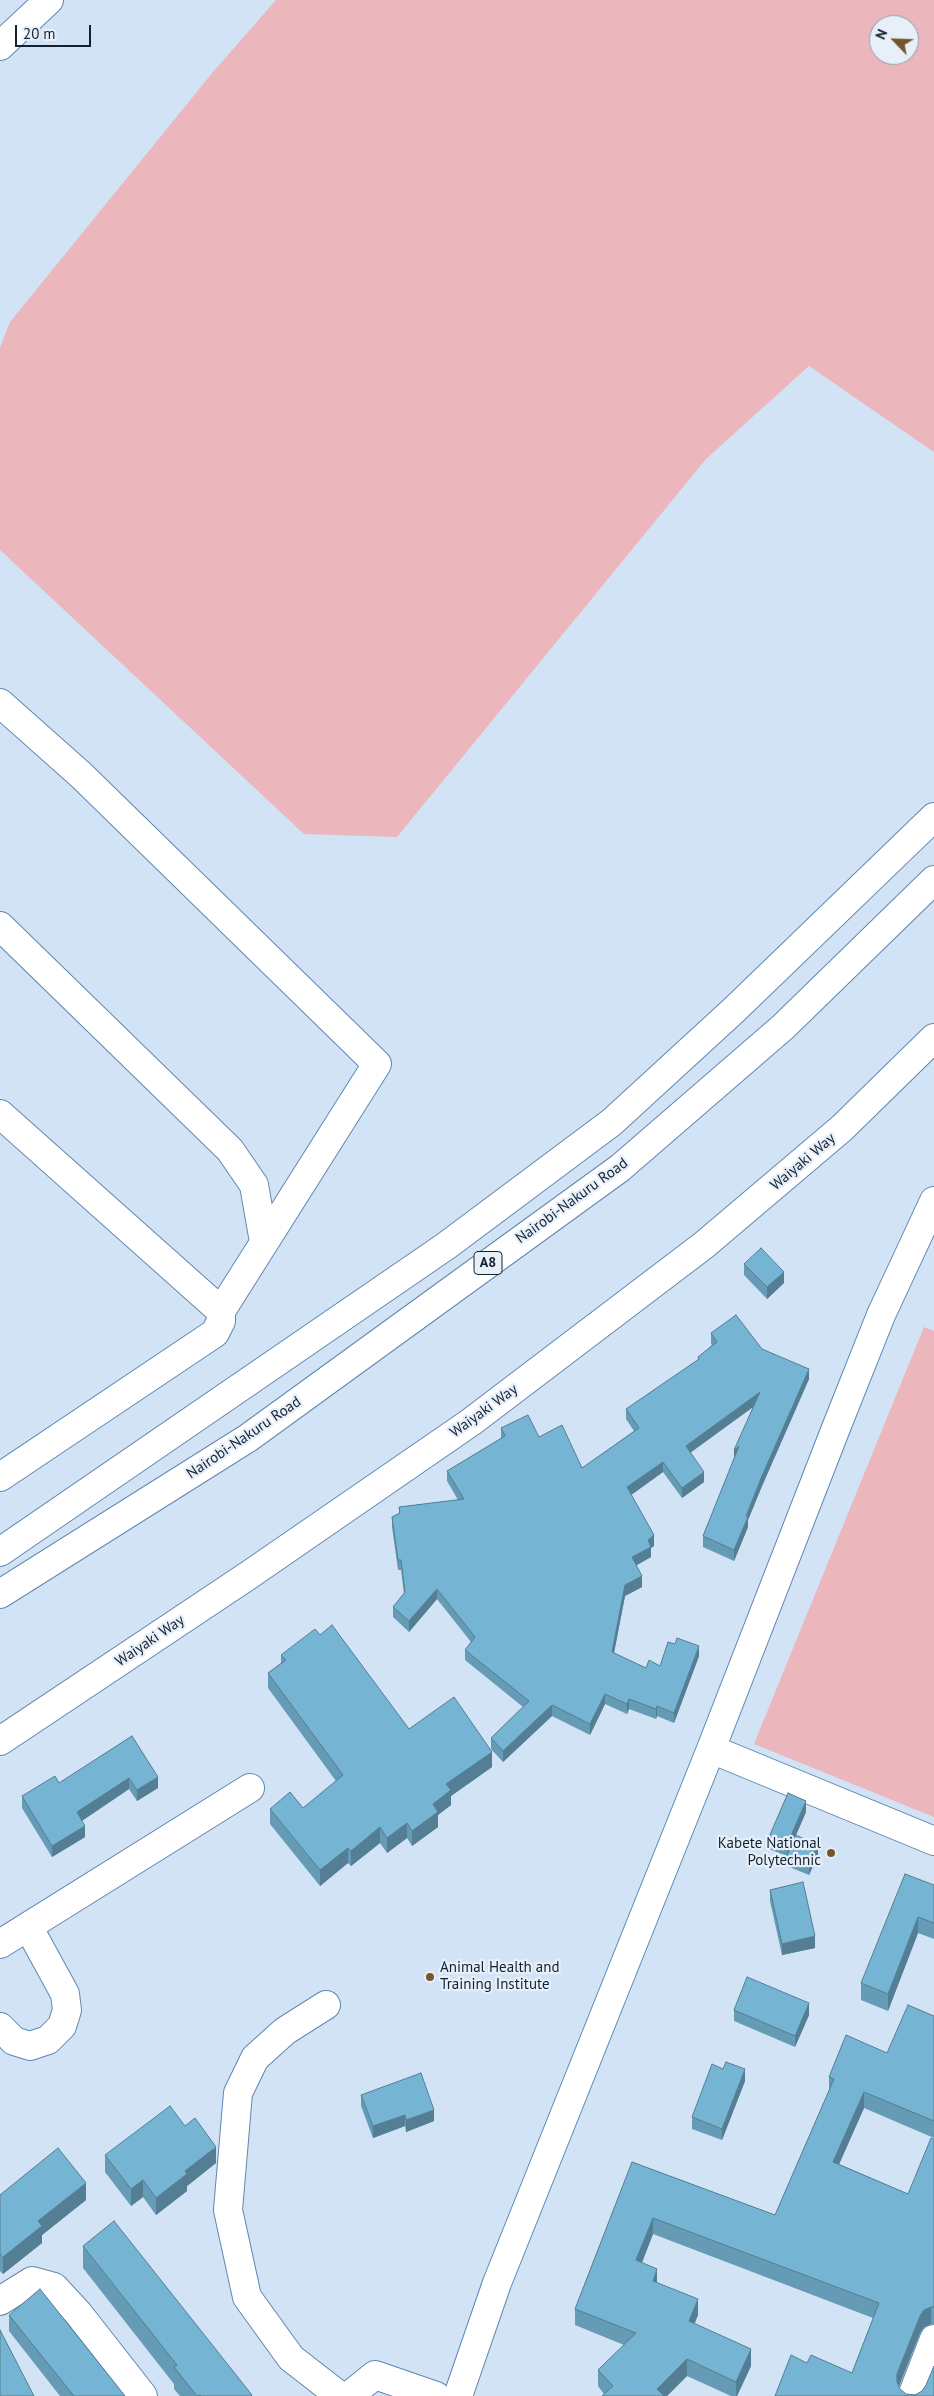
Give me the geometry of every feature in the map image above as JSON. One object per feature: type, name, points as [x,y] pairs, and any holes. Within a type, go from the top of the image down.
[{"type":"main road","points":[[0,46],[49,0]]},
{"type":"main road","points":[[0,703],[81,775],[377,1064],[221,1311],[221,1321],[215,1333],[2,1472]]},
{"type":"main road","points":[[0,1552],[446,1246],[612,1122],[734,1010],[934,817]]},
{"type":"main road","name":"Nairobi-Nakuru Road","points":[[0,1594],[248,1438],[620,1168],[783,1026],[934,880]]},
{"type":"main road","points":[[0,926],[230,1150],[254,1185],[264,1242]]},
{"type":"main road","name":"Waiyaki Way","points":[[0,1741],[249,1575],[471,1422],[704,1245],[842,1128],[934,1038]]},
{"type":"main road","points":[[0,1114],[221,1311]]},
{"type":"main road","points":[[458,2396],[497,2283],[711,1749],[881,1314],[932,1213]]},
{"type":"main road","points":[[711,1749],[934,1841]]},
{"type":"main road","points":[[0,1944],[29,1928],[250,1788]]},
{"type":"main road","points":[[0,2027],[14,2041],[30,2046],[48,2040],[62,2026],[67,2010],[65,1994],[29,1928]]},
{"type":"main road","points":[[326,2005],[285,2031],[255,2058],[238,2092],[228,2210],[248,2297],[291,2358],[340,2396]]},
{"type":"main road","points":[[0,2301],[32,2281],[54,2287],[78,2313],[143,2396]]},
{"type":"main road","points":[[912,2396],[934,2339]]},
{"type":"main road","points":[[349,2396],[375,2375],[436,2396]]},
{"type":"shaded area","points":[[276,0],[934,0],[934,452],[809,366],[706,459],[397,837],[304,834],[0,550],[0,348],[10,322],[213,72]]},
{"type":"shaded area","points":[[924,1327],[934,1331],[934,1817],[754,1744]]},
{"type":"building","points":[[761,1248],[784,1272],[767,1287],[744,1264]]},
{"type":"building","points":[[736,1315],[762,1349],[809,1369],[762,1476],[734,1550],[703,1536],[739,1446],[734,1450],[760,1392],[686,1446],[704,1472],[682,1488],[663,1462],[627,1487],[654,1535],[648,1540],[651,1547],[632,1557],[642,1576],[625,1585],[612,1652],[646,1668],[649,1660],[660,1666],[668,1642],[675,1644],[677,1638],[699,1646],[674,1713],[657,1706],[656,1709],[629,1699],[627,1704],[605,1694],[590,1724],[552,1705],[503,1751],[491,1738],[529,1701],[465,1650],[475,1637],[437,1589],[409,1621],[393,1607],[405,1592],[401,1560],[398,1560],[392,1517],[400,1513],[399,1507],[464,1499],[447,1471],[505,1436],[501,1428],[528,1415],[539,1437],[562,1425],[582,1468],[639,1428],[626,1409],[699,1359],[698,1357],[717,1342],[711,1333]]},
{"type":"building","points":[[332,1625],[409,1729],[454,1697],[492,1752],[446,1784],[451,1790],[433,1804],[438,1812],[412,1831],[407,1823],[387,1838],[380,1827],[351,1851],[348,1848],[320,1870],[270,1809],[290,1792],[303,1808],[343,1775],[268,1673],[286,1660],[281,1655],[315,1629],[320,1635]]},
{"type":"building","points":[[132,1736],[158,1777],[137,1790],[129,1778],[77,1812],[85,1826],[52,1846],[22,1796],[55,1776],[59,1783]]},
{"type":"building","points":[[788,1793],[806,1801],[787,1845],[769,1837]]},
{"type":"building","points":[[795,1835],[818,1844],[809,1864],[787,1855]]},
{"type":"building","points":[[905,1874],[934,1885],[934,1923],[918,1917],[888,1994],[861,1983]]},
{"type":"building","points":[[803,1882],[815,1936],[782,1944],[770,1890]]},
{"type":"building","points":[[747,1977],[809,2003],[795,2036],[734,2010]]},
{"type":"building","points":[[908,2005],[934,2016],[934,2121],[864,2092],[833,2162],[908,2194],[931,2138],[934,2139],[934,2307],[924,2310],[920,2316],[897,2374],[897,2382],[900,2389],[906,2394],[915,2395],[922,2391],[926,2385],[934,2366],[934,2396],[775,2396],[791,2355],[807,2363],[811,2355],[852,2373],[879,2303],[653,2218],[636,2260],[657,2269],[653,2281],[698,2299],[689,2321],[751,2349],[736,2382],[687,2359],[657,2389],[664,2396],[602,2396],[613,2386],[598,2370],[636,2333],[575,2309],[632,2162],[775,2215],[834,2079],[829,2077],[846,2035],[887,2053]]},
{"type":"building","points":[[726,2062],[745,2069],[722,2129],[692,2117],[712,2064],[723,2069]]},
{"type":"building","points":[[421,2073],[434,2110],[406,2120],[405,2115],[373,2126],[361,2095]]},
{"type":"building","points":[[170,2106],[185,2126],[195,2118],[216,2147],[185,2171],[187,2174],[156,2198],[143,2180],[131,2189],[105,2155]]},
{"type":"building","points":[[58,2148],[86,2183],[38,2221],[42,2226],[3,2257],[0,2254],[0,2195]]},
{"type":"building","points":[[114,2221],[251,2396],[197,2396],[174,2367],[177,2365],[83,2246]]},
{"type":"building","points":[[40,2289],[125,2396],[74,2396],[9,2315]]},
{"type":"building","points":[[0,2330],[34,2396],[0,2396]]},
{"type":"place","name":"Kabete National Polytechnic","points":[[831,1853]]},
{"type":"place","name":"Animal Health and Training Institute","points":[[430,1977]]}]
